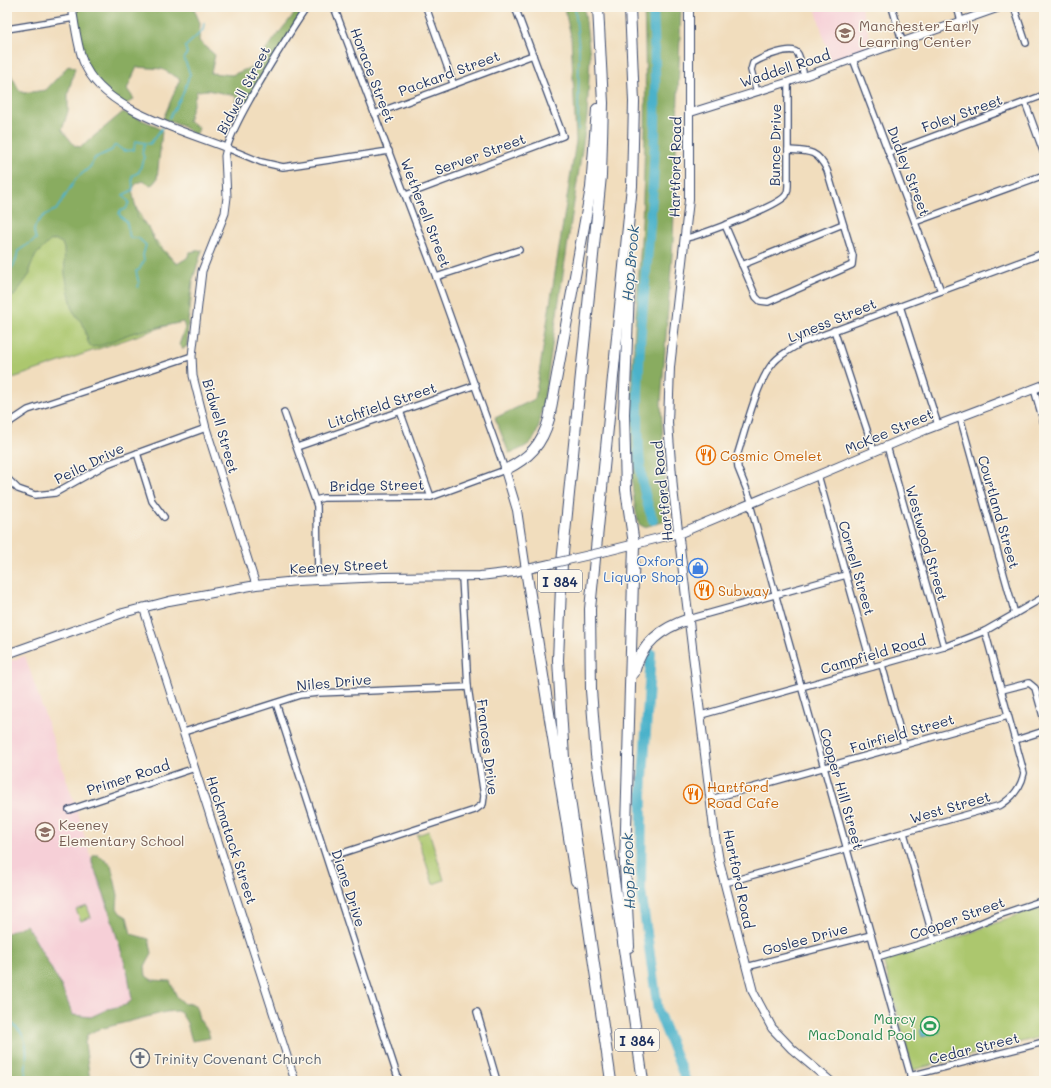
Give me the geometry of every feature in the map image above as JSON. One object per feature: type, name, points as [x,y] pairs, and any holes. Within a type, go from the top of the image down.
[{"type":"highway","name":"I 384","points":[[598,7],[602,80],[602,143],[599,205],[563,548],[558,626],[558,678],[562,735],[611,1081]]},
{"type":"highway","name":"I 384","points":[[630,7],[634,124],[628,238],[593,568],[590,690],[596,755],[643,1081]]},
{"type":"highway","points":[[505,470],[521,462],[535,450],[542,439],[549,419],[590,194],[596,118],[602,80]]},
{"type":"highway","points":[[627,971],[629,941],[625,864],[634,544],[626,498],[625,470],[625,366],[630,274],[628,238]]},
{"type":"highway","points":[[526,570],[572,867],[587,917]]},
{"type":"highway","points":[[629,711],[636,666],[645,647],[662,630],[689,619]]},
{"type":"main road","name":"Hartford Road","points":[[689,7],[690,177],[686,238],[668,395],[670,453],[719,861],[753,992],[772,1028],[792,1050],[830,1081]]},
{"type":"main road","name":"McKee Street","points":[[679,533],[938,425],[1044,385]]},
{"type":"main road","name":"Wetherell Street","points":[[505,470],[517,510],[526,570]]},
{"type":"main road","name":"Keeney Street","points":[[7,654],[93,622],[143,607],[256,585],[382,577],[493,575],[526,570],[679,533]]},
{"type":"street","name":"Wetherell Street","points":[[72,7],[83,61],[96,83],[108,95],[133,110],[261,162],[283,167],[388,151],[406,195],[476,385],[505,470]]},
{"type":"street","name":"Bidwell Street","points":[[256,585],[198,402],[192,356],[202,271],[225,213],[227,197],[225,156],[227,148],[231,136],[277,52],[307,7]]},
{"type":"street","name":"Horace Street","points":[[335,7],[388,151]]},
{"type":"street","points":[[426,7],[453,84]]},
{"type":"street","points":[[515,7],[533,55]]},
{"type":"street","points":[[892,7],[902,41]]},
{"type":"street","points":[[957,7],[961,21]]},
{"type":"street","name":"Waddell Road","points":[[689,113],[788,82],[1001,7]]},
{"type":"street","points":[[1014,7],[1026,43]]},
{"type":"street","points":[[7,30],[74,18]]},
{"type":"street","points":[[757,92],[751,70],[753,63],[760,59],[788,50],[794,50],[798,53],[804,76]]},
{"type":"street","name":"Packard Street","points":[[374,114],[533,55]]},
{"type":"street","name":"Server Street","points":[[406,195],[563,136],[533,55]]},
{"type":"street","name":"Dudley Street","points":[[853,59],[941,291]]},
{"type":"street","name":"Bunce Drive","points":[[686,238],[725,225],[778,202],[786,195],[788,186],[788,82]]},
{"type":"street","name":"Foley Street","points":[[889,153],[1044,95]]},
{"type":"street","points":[[1025,102],[1044,154]]},
{"type":"street","points":[[725,225],[756,297],[760,301],[768,302],[852,265],[853,256],[827,170],[822,160],[816,154],[808,151],[788,150]]},
{"type":"street","points":[[915,222],[1044,174]]},
{"type":"street","points":[[742,265],[843,224]]},
{"type":"street","points":[[436,278],[519,250]]},
{"type":"street","name":"Lyness Street","points":[[751,503],[738,468],[737,456],[763,379],[773,363],[785,352],[801,343],[834,330],[1044,253]]},
{"type":"street","points":[[900,306],[938,425]]},
{"type":"street","points":[[834,330],[874,451]]},
{"type":"street","points":[[7,428],[10,422],[28,410],[192,356]]},
{"type":"street","name":"Litchfield Street","points":[[297,447],[476,385]]},
{"type":"street","points":[[1034,389],[1044,424]]},
{"type":"street","points":[[400,411],[431,497]]},
{"type":"street","points":[[284,412],[316,500],[318,580]]},
{"type":"street","name":"Courtland Street","points":[[960,417],[1016,614]]},
{"type":"street","name":"Peila Drive","points":[[7,478],[18,489],[35,495],[55,493],[107,464],[206,428]]},
{"type":"street","name":"Westwood Street","points":[[887,446],[944,647]]},
{"type":"street","points":[[137,453],[152,501],[164,517]]},
{"type":"street","name":"Bridge Street","points":[[316,500],[324,498],[431,497],[505,470]]},
{"type":"street","name":"Cornell Street","points":[[818,475],[872,667]]},
{"type":"street","name":"Cooper Hill Street","points":[[751,503],[775,595],[911,1079]]},
{"type":"street","points":[[689,619],[846,575]]},
{"type":"street","name":"Frances Drive","points":[[327,858],[475,810],[483,804],[484,796],[468,686],[462,576]]},
{"type":"street","name":"Campfield Road","points":[[701,715],[944,647],[985,630],[1044,597]]},
{"type":"street","name":"Hackmatack Street","points":[[143,607],[295,1081]]},
{"type":"street","name":"West Street","points":[[725,883],[1001,805],[1009,800],[1022,782],[1024,773],[985,630]]},
{"type":"street","points":[[882,665],[904,745]]},
{"type":"street","points":[[1002,690],[1029,683],[1035,688],[1044,720]]},
{"type":"street","name":"Niles Drive","points":[[184,732],[300,695],[468,686]]},
{"type":"street","name":"Diane Drive","points":[[276,703],[399,1081]]},
{"type":"street","name":"Fairfield Street","points":[[711,800],[1008,716]]},
{"type":"street","points":[[1016,740],[1044,731]]},
{"type":"street","name":"Primer Road","points":[[69,810],[195,768]]},
{"type":"street","points":[[904,832],[934,941]]},
{"type":"street","name":"Cooper Street","points":[[877,957],[934,941],[999,915],[1044,900]]},
{"type":"street","name":"Goslee Drive","points":[[746,967],[871,935]]},
{"type":"street","points":[[477,1012],[497,1081]]},
{"type":"street","name":"Cedar Street","points":[[911,1079],[1044,1042]]},
{"type":"shaded area","name":"Manchester Early Learning Center","points":[[815,7],[861,7],[872,46],[830,60]]},
{"type":"shaded area","name":"Keeney Elementary School","points":[[25,656],[78,814],[94,868],[104,894],[128,974],[132,997],[132,1000],[126,1005],[108,1009],[87,1018],[70,1013],[61,986],[32,934],[22,925],[7,933],[7,662]]},
{"type":"green space","points":[[76,7],[199,7],[194,9],[200,23],[199,41],[215,55],[211,73],[232,75],[254,66],[299,8],[289,7],[307,7],[239,120],[236,96],[208,90],[197,91],[188,121],[199,128],[196,136],[182,126],[163,119],[180,79],[162,69],[137,67],[127,89],[134,99],[123,106],[96,83],[82,56]]},
{"type":"green space","points":[[564,7],[584,7],[590,56],[587,117],[539,427],[533,440],[520,449],[509,453],[495,418],[535,399],[576,141],[571,36]]},
{"type":"green space","points":[[644,7],[681,7],[673,241],[661,403],[667,521],[644,527],[639,524],[633,492],[631,412],[644,182]]},
{"type":"green space","points":[[69,65],[75,68],[68,94],[68,111],[62,130],[75,146],[81,147],[123,112],[154,125],[162,131],[157,179],[150,185],[143,181],[136,184],[132,190],[138,218],[148,227],[157,246],[177,264],[187,258],[190,252],[202,250],[192,282],[189,302],[187,346],[183,349],[179,345],[185,328],[183,322],[139,331],[107,344],[91,347],[88,342],[84,326],[73,311],[65,274],[64,249],[62,243],[56,240],[50,241],[36,255],[30,267],[30,274],[14,296],[7,297],[7,67],[19,90],[24,93],[46,90]]},
{"type":"green space","points":[[119,157],[137,209],[147,228],[154,236],[153,238],[193,282],[189,318],[7,380],[7,234]]},
{"type":"green space","points":[[429,831],[444,880],[433,884],[417,835]]},
{"type":"green space","points":[[94,855],[98,855],[111,865],[118,895],[117,908],[120,913],[127,917],[131,934],[149,939],[152,953],[145,966],[146,976],[152,980],[170,981],[177,997],[185,1004],[191,1003],[196,1006],[199,1019],[208,1031],[210,1038],[192,1041],[187,1023],[181,1013],[177,1011],[166,1012],[96,1030],[87,1035],[85,1043],[90,1081],[7,1081],[7,933],[26,925],[61,986],[73,1015],[91,1017],[108,1009],[126,1005],[132,1000],[128,974],[104,894],[92,863],[92,858]]},
{"type":"green space","points":[[87,906],[91,917],[81,921],[76,910]]},
{"type":"green space","points":[[1035,908],[1041,910],[1044,917],[1044,1036],[913,1070],[883,960],[946,942]]},
{"type":"water","points":[[926,1016],[931,1018],[936,1017],[940,1032],[922,1037],[920,1030],[929,1027],[925,1020]]},
{"type":"waterway","points":[[575,7],[579,49],[578,130]]},
{"type":"waterway","name":"Hop Brook","points":[[653,7],[655,135],[653,186],[640,340],[638,417],[641,470],[645,495],[653,520]]},
{"type":"waterway","points":[[169,118],[182,96],[190,74],[184,58],[187,53],[185,47],[203,30],[204,23]]},
{"type":"waterway","points":[[7,272],[13,266],[18,251],[36,239],[34,230],[37,223],[46,215],[56,210],[76,179],[90,167],[95,158],[112,150],[114,146],[117,146],[124,151],[134,150],[135,141],[150,144],[162,128]]},
{"type":"waterway","points":[[138,287],[139,284],[136,271],[139,270],[144,261],[143,255],[146,245],[138,238],[130,238],[127,223],[119,214],[120,211],[126,209],[129,202],[123,195],[133,190],[132,176],[139,172],[144,157],[142,153],[145,144]]},
{"type":"waterway","name":"Hop Brook","points":[[651,653],[642,794],[641,891],[658,1011],[686,1081]]},
{"type":"waterway","points":[[7,1020],[21,1032],[26,1045],[27,1060],[25,1078],[20,1081]]},
{"type":"place","name":"Manchester Early Learning Center","points":[[845,33]]},
{"type":"place","name":"Cosmic Omelet","points":[[706,455]]},
{"type":"place","name":"Oxford Liquor Shop","points":[[698,568]]},
{"type":"place","name":"Subway","points":[[704,590]]},
{"type":"place","name":"Hartford Road Cafe","points":[[693,794]]},
{"type":"place","name":"Keeney Elementary School","points":[[45,832]]},
{"type":"place","name":"Marcy MacDonald Pool","points":[[930,1026]]},
{"type":"place","name":"Trinity Covenant Church","points":[[140,1058]]}]
